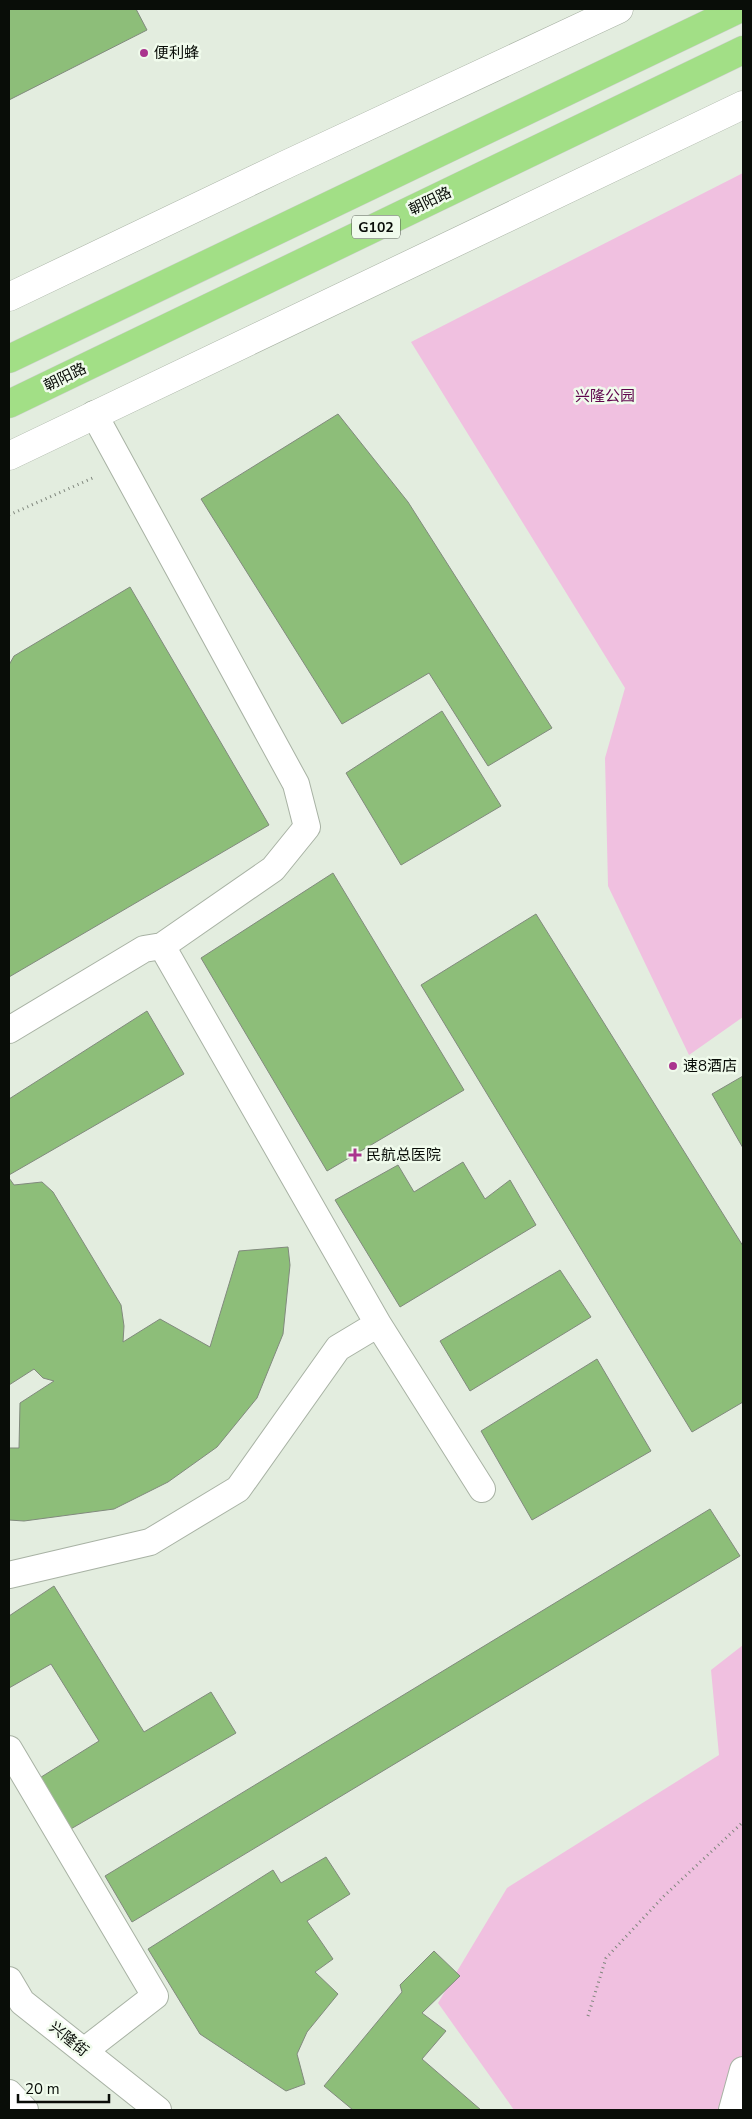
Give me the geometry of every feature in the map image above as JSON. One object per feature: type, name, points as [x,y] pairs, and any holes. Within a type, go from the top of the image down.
[{"type":"highway","name":"G102","points":[[9,359],[739,9]]},
{"type":"highway","name":"朝阳路","points":[[9,404],[743,50]]},
{"type":"street","points":[[9,297],[276,169],[619,9]]},
{"type":"street","points":[[9,456],[743,105]]},
{"type":"street","points":[[9,1030],[144,948],[162,946],[273,869],[307,827],[296,784],[94,414]]},
{"type":"street","points":[[162,946],[378,1324],[482,1489]]},
{"type":"street","points":[[9,1575],[150,1542],[238,1489],[338,1348],[378,1324]]},
{"type":"street","points":[[9,1748],[155,1996],[84,2051]]},
{"type":"street","name":"兴隆街","points":[[9,1980],[22,2002],[158,2110]]},
{"type":"street","points":[[732,2110],[743,2070]]},
{"type":"street","points":[[9,2094],[25,2110]]},
{"type":"path","points":[[9,515],[122,466]]},
{"type":"path","points":[[588,2016],[606,1958],[664,1896],[743,1822]]},
{"type":"green space","name":"兴隆公园","points":[[743,173],[743,1017],[689,1055],[608,886],[605,758],[625,688],[411,342]]},
{"type":"green space","points":[[743,1645],[743,2110],[514,2110],[438,2003],[507,1888],[719,1755],[711,1670]]},
{"type":"building","points":[[9,9],[136,9],[147,30],[9,100]]},
{"type":"building","points":[[338,414],[408,502],[552,728],[488,766],[429,673],[342,724],[201,499]]},
{"type":"building","points":[[130,587],[269,825],[9,977],[9,665],[14,656]]},
{"type":"building","points":[[442,711],[501,806],[401,865],[346,773]]},
{"type":"building","points":[[333,873],[464,1090],[327,1171],[201,958]]},
{"type":"building","points":[[536,914],[743,1246],[743,1402],[692,1432],[421,985]]},
{"type":"building","points":[[147,1011],[184,1074],[9,1175],[9,1099]]},
{"type":"building","points":[[743,1076],[743,1148],[712,1094]]},
{"type":"building","points":[[463,1162],[485,1199],[510,1180],[536,1225],[400,1307],[335,1200],[398,1165],[414,1192]]},
{"type":"building","points":[[9,1178],[14,1185],[42,1182],[53,1192],[121,1305],[124,1326],[123,1342],[160,1319],[210,1347],[239,1251],[288,1247],[290,1265],[283,1334],[257,1398],[217,1447],[168,1482],[114,1509],[24,1521],[9,1520],[9,1448],[19,1448],[20,1403],[54,1381],[43,1378],[34,1369],[9,1385]]},
{"type":"building","points":[[560,1270],[591,1317],[470,1391],[440,1341]]},
{"type":"building","points":[[597,1359],[651,1451],[532,1520],[481,1431]]},
{"type":"building","points":[[710,1509],[740,1556],[132,1922],[105,1876]]},
{"type":"building","points":[[54,1586],[144,1732],[211,1692],[236,1733],[69,1830],[38,1779],[99,1741],[51,1664],[9,1688],[9,1616]]},
{"type":"building","points":[[326,1857],[350,1894],[307,1921],[333,1959],[315,1972],[338,1994],[307,2032],[297,2054],[305,2084],[286,2091],[200,2034],[148,1949],[273,1870],[281,1883]]},
{"type":"building","points":[[434,1951],[460,1976],[422,2013],[446,2031],[422,2059],[481,2110],[353,2110],[324,2086],[402,1992],[400,1985]]},
{"type":"place","name":"便利蜂","points":[[144,53]]},
{"type":"place","name":"速8酒店","points":[[673,1066]]},
{"type":"place","name":"民航总医院","points":[[355,1155]]}]
